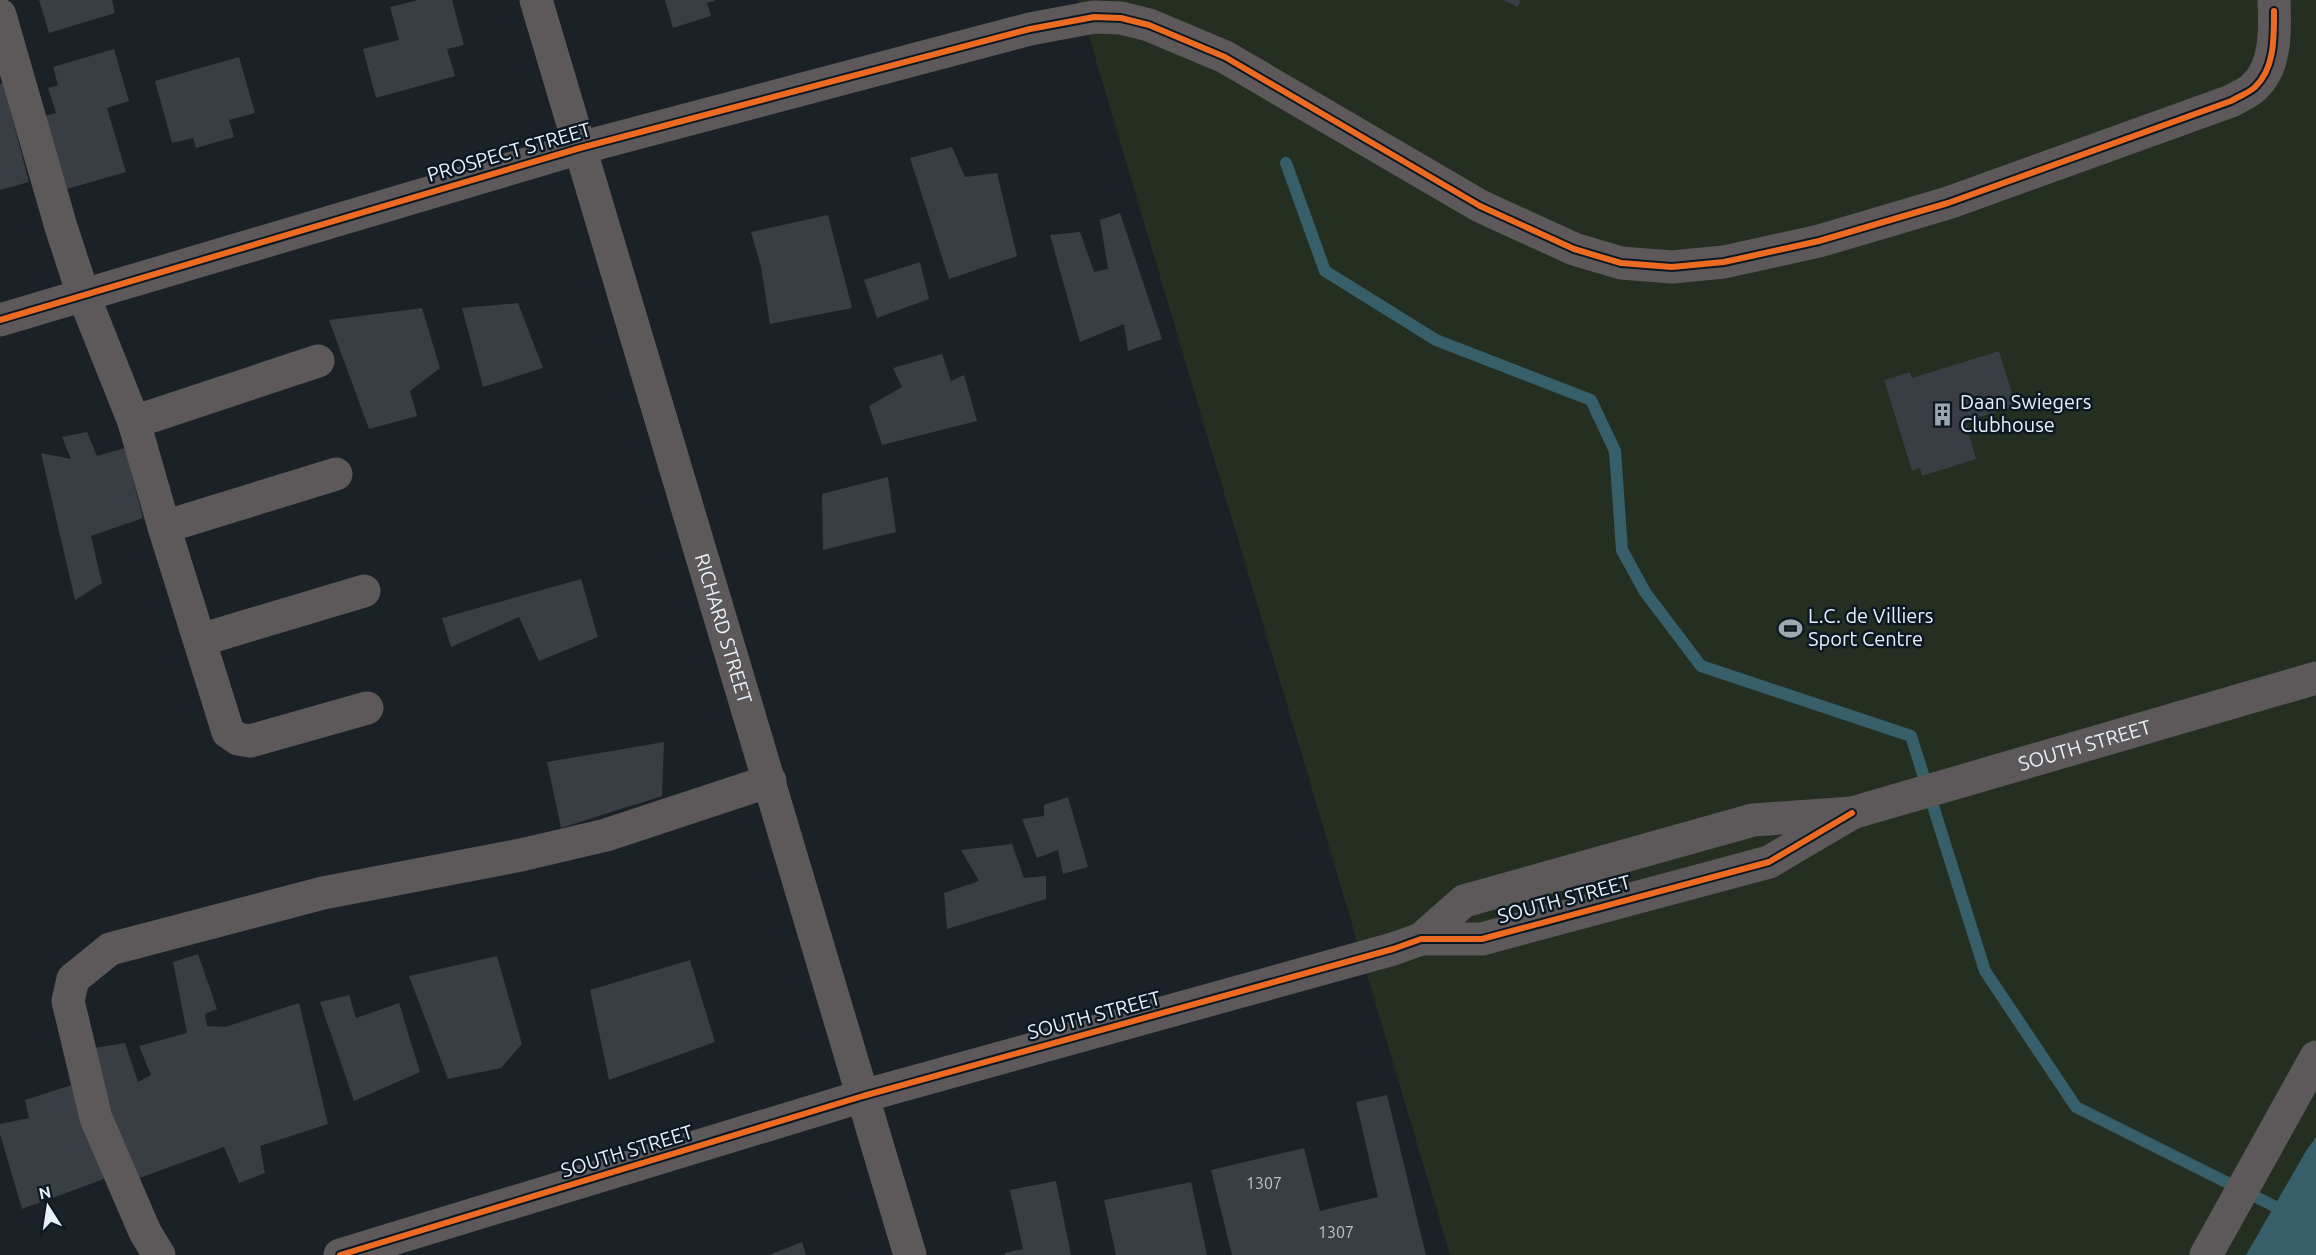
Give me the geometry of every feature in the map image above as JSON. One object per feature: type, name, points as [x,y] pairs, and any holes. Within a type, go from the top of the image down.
[{"type":"street","name":"RICHARD STREET","points":[[536,0],[910,1255]]},
{"type":"street","name":"PROSPECT STREET","points":[[0,320],[580,148],[1030,29],[1094,17],[1121,18],[1149,25],[1225,57],[1480,206],[1574,249],[1621,262],[1672,267],[1724,262],[1819,241],[1948,203],[2231,101],[2253,88],[2263,77],[2270,60],[2274,40],[2274,6]]},
{"type":"street","points":[[0,15],[61,226],[84,294],[134,422],[228,732],[238,739],[250,741],[367,708]]},
{"type":"street","points":[[134,422],[318,361]]},
{"type":"street","points":[[164,527],[336,474]]},
{"type":"street","points":[[200,640],[364,591]]},
{"type":"street","name":"SOUTH STREET","points":[[340,1255],[863,1096],[1393,950],[1421,939],[1464,901],[1476,897],[1753,820],[1863,811],[2316,678]]},
{"type":"street","points":[[159,1255],[145,1232],[96,1118],[68,1000],[73,979],[110,949],[323,893],[521,855],[606,835],[770,782]]},
{"type":"street","name":"SOUTH STREET","points":[[1421,939],[1482,939],[1769,862],[1863,811]]},
{"type":"street","points":[[2206,1255],[2316,1057]]},
{"type":"green space","name":"L.C. de Villiers Sport Centre","points":[[1078,0],[2316,0],[2316,1255],[1450,1255]]},
{"type":"water","points":[[2316,1137],[2316,1255],[2246,1255],[2306,1151]]},
{"type":"building","points":[[39,0],[112,0],[115,13],[49,33]]},
{"type":"building","points":[[418,0],[452,0],[464,45],[447,49],[455,76],[376,98],[363,49],[399,40],[390,7]]},
{"type":"building","points":[[665,0],[715,1],[707,3],[711,16],[673,28]]},
{"type":"building","points":[[1503,0],[1521,0],[1518,7]]},
{"type":"building","points":[[114,49],[129,101],[107,108],[126,172],[67,189],[45,116],[56,113],[48,88],[58,85],[53,67]]},
{"type":"building","points":[[239,57],[255,113],[229,120],[234,137],[196,148],[193,138],[172,143],[155,81]]},
{"type":"building","points":[[3,83],[29,182],[0,190],[0,84]]},
{"type":"building","points":[[952,147],[965,177],[997,173],[1017,256],[949,279],[910,158]]},
{"type":"building","points":[[1120,213],[1162,339],[1128,351],[1124,324],[1080,342],[1050,235],[1080,232],[1094,272],[1108,269],[1100,220]]},
{"type":"building","points":[[828,215],[852,308],[770,324],[761,267],[751,232]]},
{"type":"building","points":[[920,262],[929,299],[877,318],[864,280]]},
{"type":"building","points":[[518,303],[543,368],[483,387],[462,308]]},
{"type":"building","points":[[422,308],[440,368],[410,391],[417,416],[369,429],[329,320]]},
{"type":"building","name":"Daan Swiegers Clubhouse","points":[[1999,351],[2016,406],[1965,421],[1976,459],[1922,476],[1920,468],[1912,471],[1884,380],[1910,372],[1912,378]]},
{"type":"building","points":[[942,354],[951,381],[964,375],[977,421],[882,445],[869,406],[902,387],[893,368]]},
{"type":"building","points":[[87,432],[97,456],[125,448],[143,518],[91,536],[102,583],[75,600],[41,453],[71,459],[62,437]]},
{"type":"building","points":[[888,477],[896,532],[823,550],[822,494]]},
{"type":"building","points":[[581,579],[598,637],[539,661],[519,617],[451,647],[442,618]]},
{"type":"building","points":[[664,742],[662,796],[561,828],[547,762]]},
{"type":"building","points":[[1068,797],[1088,867],[1063,874],[1058,850],[1037,858],[1022,819],[1044,816],[1044,805]]},
{"type":"building","points":[[1012,844],[1024,878],[1046,876],[1046,899],[947,929],[944,893],[979,881],[961,850]]},
{"type":"building","points":[[198,954],[217,1009],[205,1014],[207,1026],[225,1027],[299,1003],[328,1124],[260,1146],[265,1173],[239,1183],[224,1147],[137,1179],[126,1164],[94,1048],[125,1043],[138,1082],[151,1075],[139,1046],[187,1033],[173,962]]},
{"type":"building","points":[[497,956],[522,1044],[501,1068],[448,1079],[409,976]]},
{"type":"building","points":[[690,960],[715,1042],[609,1080],[590,990]]},
{"type":"building","points":[[349,995],[356,1018],[399,1003],[420,1072],[354,1101],[320,1002]]},
{"type":"building","points":[[72,1085],[104,1179],[22,1209],[0,1134],[0,1124],[29,1118],[25,1100]]},
{"type":"building","points":[[1387,1095],[1426,1255],[1232,1255],[1211,1170],[1304,1148],[1320,1211],[1378,1197],[1356,1102]]},
{"type":"building","points":[[1056,1181],[1071,1255],[1005,1255],[1005,1253],[1023,1249],[1010,1190]]},
{"type":"building","points":[[1191,1182],[1207,1255],[1116,1255],[1104,1200]]},
{"type":"building","points":[[802,1242],[806,1255],[769,1255]]},
{"type":"waterway","points":[[1286,163],[1325,271],[1436,340],[1591,400],[1615,451],[1622,550],[1645,592],[1701,666],[1911,736],[1985,971],[2076,1107],[2274,1206],[2286,1217]]},
{"type":"cycle path","points":[[0,320],[580,148],[1030,29],[1094,17],[1121,18],[1149,25],[1225,57],[1480,206],[1574,249],[1621,263],[1672,267],[1724,262],[1819,241],[1948,203],[2231,101],[2253,89],[2266,71],[2272,52],[2274,11]]},
{"type":"cycle path","points":[[340,1255],[863,1096],[1393,949],[1421,939],[1482,939],[1769,862],[1852,813]]},
{"type":"place","name":"Daan Swiegers Clubhouse","points":[[1942,414]]},
{"type":"place","name":"L.C. de Villiers Sport Centre","points":[[1790,628]]}]
